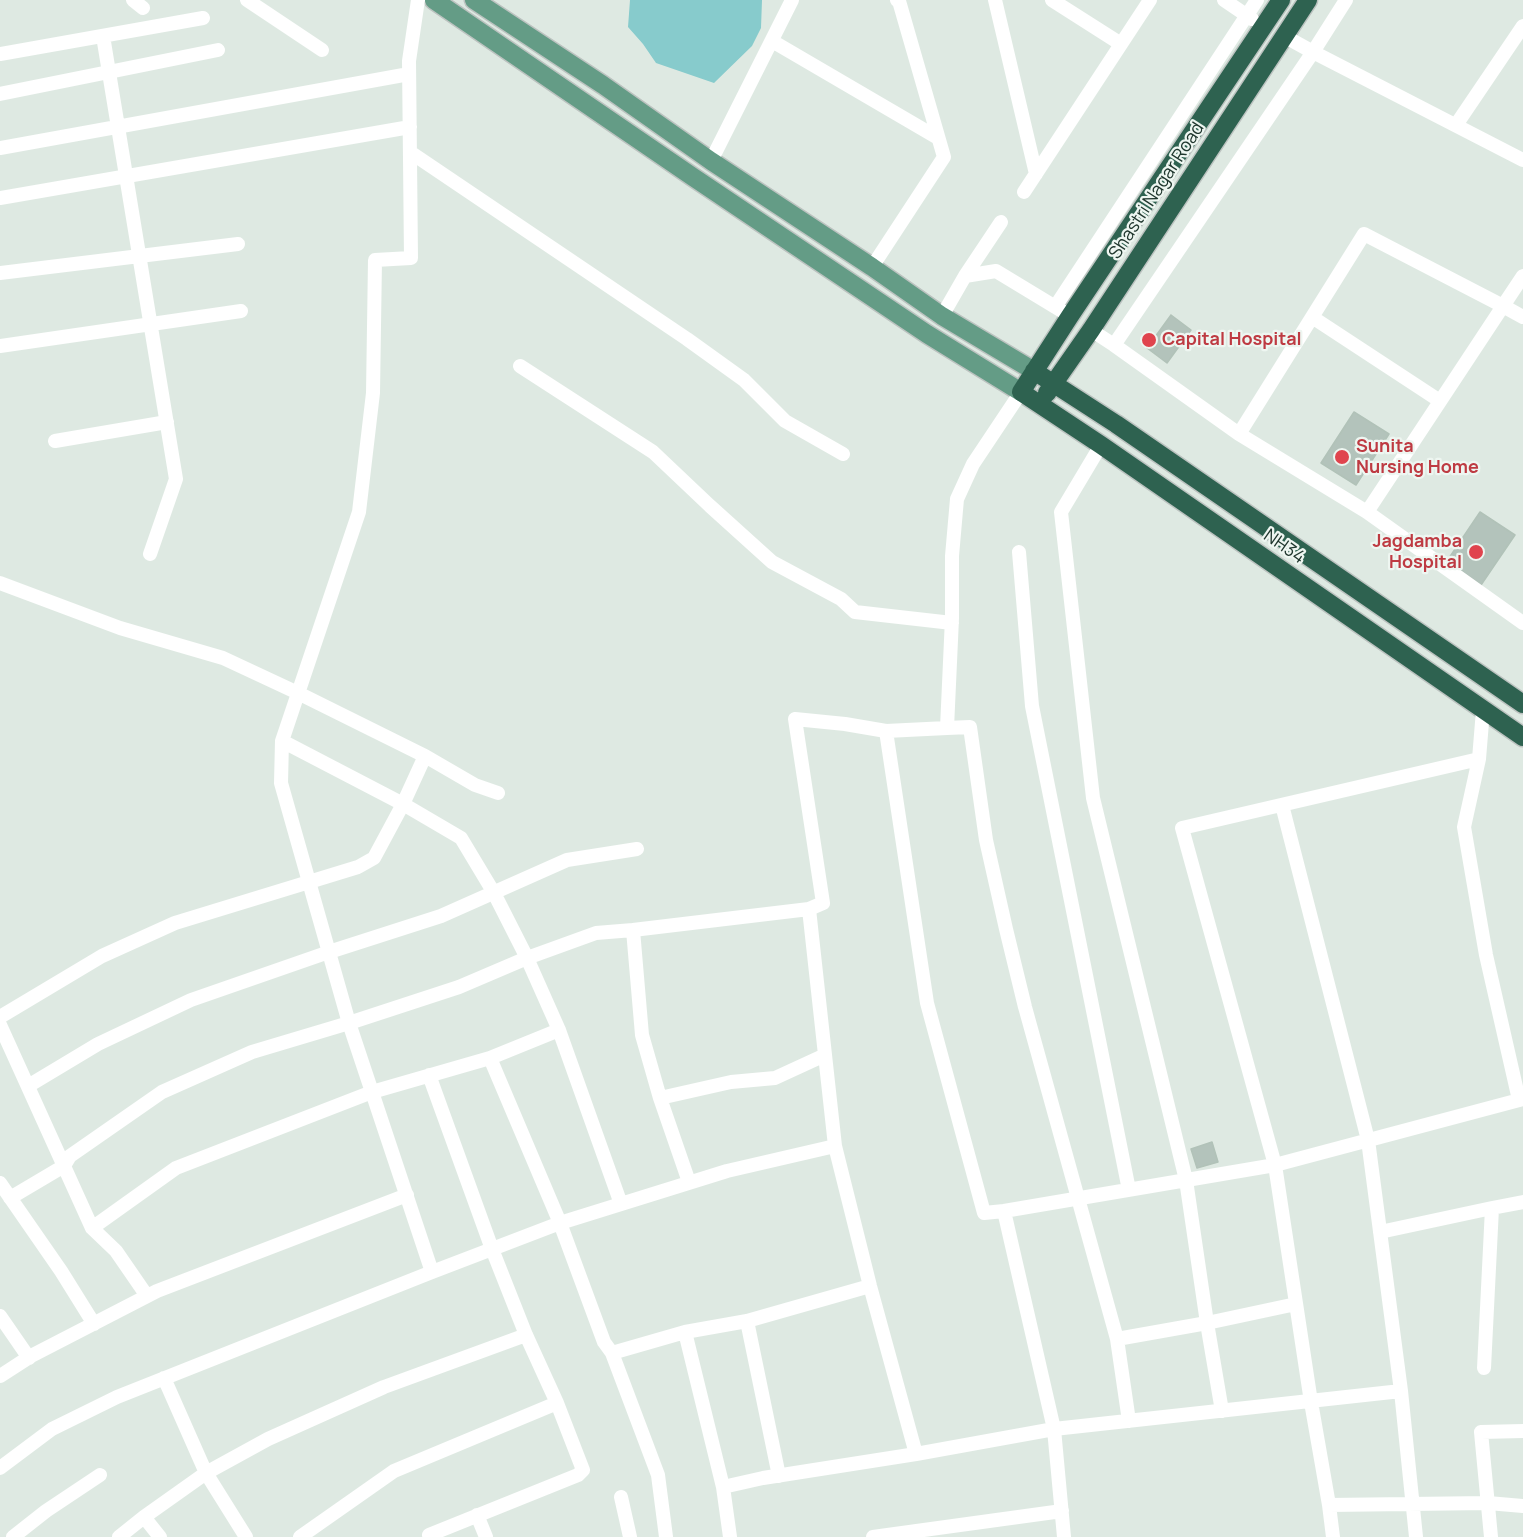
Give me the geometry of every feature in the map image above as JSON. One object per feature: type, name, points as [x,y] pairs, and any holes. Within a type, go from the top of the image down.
[{"type":"highway","points":[[1021,392],[1063,312],[1281,0]]},
{"type":"highway","name":"Shastri Nagar Road","points":[[1040,404],[1308,0]]},
{"type":"highway","points":[[1063,312],[1091,330]]},
{"type":"highway","name":"NH34","points":[[1034,371],[1116,424],[1523,704]]},
{"type":"highway","name":"NH34","points":[[1021,392],[1523,737]]},
{"type":"highway","points":[[1209,520],[1225,499]]},
{"type":"highway","points":[[1305,586],[1319,564]]},
{"type":"highway","points":[[1394,648],[1409,626]]},
{"type":"main road","points":[[434,0],[917,328],[1021,392]]},
{"type":"main road","points":[[474,0],[942,316],[1034,371]]},
{"type":"street","points":[[247,0],[322,50]]},
{"type":"street","points":[[418,0],[409,61],[411,258],[375,260],[373,393],[359,512],[282,741],[281,783],[349,1023],[432,1272]]},
{"type":"street","points":[[711,161],[792,0]]},
{"type":"street","points":[[872,267],[944,157],[897,0]]},
{"type":"street","points":[[995,0],[1035,174]]},
{"type":"street","points":[[1052,0],[1121,44]]},
{"type":"street","points":[[1024,192],[1149,0]]},
{"type":"street","points":[[1224,0],[1264,27]]},
{"type":"street","points":[[965,276],[996,271],[1063,312],[1257,0]]},
{"type":"street","points":[[1114,345],[1346,0]]},
{"type":"street","points":[[0,54],[203,18]]},
{"type":"street","points":[[1456,125],[1523,26]]},
{"type":"street","points":[[102,36],[176,479],[150,554]]},
{"type":"street","points":[[1284,36],[1523,160]]},
{"type":"street","points":[[772,41],[938,138]]},
{"type":"street","points":[[0,94],[218,50]]},
{"type":"street","points":[[0,148],[409,74]]},
{"type":"street","points":[[0,198],[410,127]]},
{"type":"street","points":[[410,152],[687,339],[744,380],[785,421],[843,454]]},
{"type":"street","points":[[942,316],[1001,222]]},
{"type":"street","points":[[1239,434],[1364,234],[1523,317]]},
{"type":"street","points":[[0,273],[238,244]]},
{"type":"street","points":[[1367,512],[1523,276]]},
{"type":"street","points":[[0,346],[241,311]]},
{"type":"street","points":[[1312,317],[1440,401]]},
{"type":"street","points":[[1091,330],[1239,434],[1367,512],[1523,623]]},
{"type":"street","points":[[520,366],[653,452],[772,562],[841,599],[855,612],[951,623]]},
{"type":"street","points":[[947,728],[952,556],[957,499],[974,464],[1021,392]]},
{"type":"street","points":[[55,441],[167,422]]},
{"type":"street","points":[[1101,445],[1061,512],[1093,798],[1186,1180],[1222,1411]]},
{"type":"street","points":[[1019,552],[1032,706],[1129,1190]]},
{"type":"street","points":[[0,583],[120,628],[224,658],[425,756],[475,785],[498,793]]},
{"type":"street","points":[[886,731],[927,1003],[984,1213],[1275,1165],[1521,1100],[1486,956],[1464,826],[1479,759],[1484,710]]},
{"type":"street","points":[[10,1198],[64,1166],[70,1156],[162,1092],[252,1052],[459,987],[527,958],[596,933],[809,909],[823,903],[795,719],[886,731],[970,727],[986,840],[1025,1007],[1117,1339],[1129,1421]]},
{"type":"street","points":[[282,741],[403,804],[461,838],[494,893],[527,958],[559,1030],[621,1204]]},
{"type":"street","points":[[0,1017],[102,956],[175,923],[358,867],[374,858],[425,756]]},
{"type":"street","points":[[1333,1537],[1275,1165],[1182,828],[1479,759]]},
{"type":"street","points":[[1282,805],[1368,1140],[1401,1391],[1416,1537]]},
{"type":"street","points":[[28,1086],[98,1044],[191,1000],[441,916],[567,860],[637,849]]},
{"type":"street","points":[[809,909],[835,1146],[916,1454]]},
{"type":"street","points":[[633,930],[642,1035],[660,1098],[690,1182]]},
{"type":"street","points":[[0,1025],[92,1228],[116,1251],[147,1296]]},
{"type":"street","points":[[92,1228],[176,1168],[372,1092],[490,1058],[559,1030]]},
{"type":"street","points":[[660,1098],[731,1082],[775,1078],[825,1055]]},
{"type":"street","points":[[490,1058],[560,1223],[604,1342],[612,1353],[658,1475],[666,1537]]},
{"type":"street","points":[[429,1075],[492,1249],[583,1470],[578,1475],[429,1535]]},
{"type":"street","points":[[0,1468],[52,1430],[117,1397],[432,1272],[560,1223],[690,1182],[835,1146]]},
{"type":"street","points":[[0,1183],[61,1271],[94,1324]]},
{"type":"street","points":[[0,1376],[28,1358],[158,1291],[406,1195]]},
{"type":"street","points":[[1380,1232],[1523,1202]]},
{"type":"street","points":[[1484,1368],[1492,1208]]},
{"type":"street","points":[[1004,1211],[1054,1429],[1064,1537]]},
{"type":"street","points":[[612,1353],[685,1332],[747,1321],[870,1286]]},
{"type":"street","points":[[1117,1339],[1296,1304]]},
{"type":"street","points":[[0,1316],[28,1358]]},
{"type":"street","points":[[747,1321],[779,1476]]},
{"type":"street","points":[[685,1332],[723,1487],[730,1537]]},
{"type":"street","points":[[119,1537],[206,1473],[268,1439],[384,1387],[526,1335]]},
{"type":"street","points":[[164,1378],[206,1473],[246,1537]]},
{"type":"street","points":[[723,1487],[1054,1429],[1401,1391]]},
{"type":"street","points":[[300,1537],[394,1470],[557,1403]]},
{"type":"street","points":[[1491,1537],[1481,1432],[1523,1431]]},
{"type":"street","points":[[13,1537],[46,1511],[100,1475]]},
{"type":"street","points":[[621,1497],[630,1537]]},
{"type":"street","points":[[1329,1505],[1488,1503],[1523,1506]]},
{"type":"street","points":[[873,1537],[1062,1511]]},
{"type":"street","points":[[477,1515],[486,1537]]},
{"type":"street","points":[[144,1517],[160,1537]]},
{"type":"water","points":[[630,0],[762,0],[761,28],[752,46],[714,83],[656,63],[628,27]]},
{"type":"building","points":[[1171,315],[1191,330],[1167,363],[1147,348]]},
{"type":"building","points":[[1354,412],[1389,434],[1356,485],[1321,463]]},
{"type":"building","points":[[1480,512],[1515,535],[1481,585],[1447,561]]},
{"type":"building","points":[[1212,1142],[1218,1162],[1197,1168],[1191,1149]]},
{"type":"place","name":"Capital Hospital","points":[[1149,340]]},
{"type":"place","name":"Sunita Nursing Home","points":[[1342,457]]},
{"type":"place","name":"Jagdamba Hospital","points":[[1476,552]]}]
